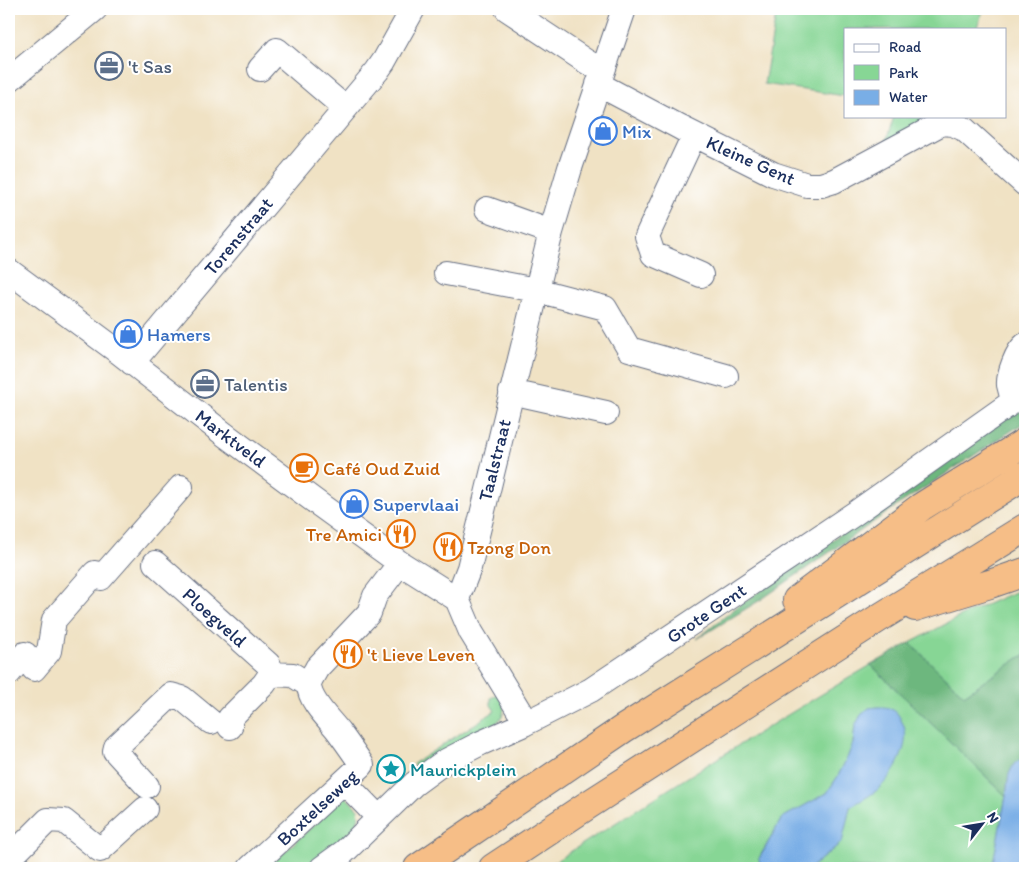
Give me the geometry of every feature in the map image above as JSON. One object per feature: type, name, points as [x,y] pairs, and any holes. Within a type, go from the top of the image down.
[{"type":"highway","points":[[623,729],[921,507],[1025,442]]},
{"type":"highway","points":[[418,868],[623,729],[1025,475]]},
{"type":"highway","points":[[493,868],[879,618],[1025,528]]},
{"type":"highway","points":[[879,618],[1025,572]]},
{"type":"street","points":[[9,80],[59,37],[96,9]]},
{"type":"street","name":"Torenstraat","points":[[132,363],[384,62],[413,9]]},
{"type":"street","name":"Kleine Gent","points":[[507,9],[586,62],[600,78],[694,134],[773,174],[807,184],[820,185],[834,180],[943,120],[964,129],[1025,184]]},
{"type":"street","name":"Taalstraat","points":[[458,599],[468,568],[551,232],[570,168],[624,9]]},
{"type":"street","points":[[260,69],[277,50],[345,108]]},
{"type":"street","name":"Kleine Gent","points":[[694,134],[646,236],[653,254],[701,275]]},
{"type":"street","points":[[486,210],[551,232]]},
{"type":"street","name":"Marktveld","points":[[9,271],[109,344],[224,434],[312,499],[400,562],[458,599]]},
{"type":"street","points":[[446,273],[536,290],[605,308],[629,350],[726,376]]},
{"type":"street","points":[[1020,397],[1009,383],[1013,364],[1025,345]]},
{"type":"street","points":[[511,392],[606,413]]},
{"type":"street","name":"Grote Gent","points":[[379,818],[414,784],[444,762],[591,690],[854,514],[1020,397]]},
{"type":"street","points":[[9,673],[49,651],[54,620],[95,573],[101,578],[181,487]]},
{"type":"street","points":[[9,859],[48,820],[64,821],[100,850],[146,798],[115,751],[116,747],[171,695],[182,698],[220,724],[230,718],[264,684],[271,674],[293,675],[309,685],[317,668],[369,613],[375,596],[400,562]]},
{"type":"street","name":"Ploegveld","points":[[155,563],[269,665],[271,674]]},
{"type":"street","points":[[458,599],[471,632],[521,714],[524,724]]},
{"type":"street","name":"Boxtelseweg","points":[[250,868],[362,765],[340,733],[315,703],[309,685]]},
{"type":"street","points":[[322,868],[344,852],[379,818],[344,782]]},
{"type":"green space","points":[[777,9],[985,9],[976,28],[844,28],[844,96],[764,84]]},
{"type":"green space","points":[[893,118],[930,118],[885,144]]},
{"type":"green space","points":[[1025,404],[1025,422],[898,505],[762,599],[697,639],[738,606]]},
{"type":"green space","points":[[1025,588],[1025,655],[964,695],[910,643],[963,615]]},
{"type":"green space","points":[[910,643],[964,695],[1025,655],[1025,756],[1015,765],[1010,773],[1006,796],[871,665]]},
{"type":"green space","points":[[871,665],[1006,796],[992,868],[810,868],[842,842],[850,807],[876,791],[879,707],[869,708],[861,715],[855,726],[853,743],[848,756],[827,793],[782,818],[759,858],[761,868],[545,868],[666,791]]},
{"type":"green space","points":[[500,693],[504,708],[498,722],[416,769],[413,764],[495,711],[491,705],[491,698]]},
{"type":"green space","points":[[343,794],[358,809],[359,816],[356,827],[306,868],[260,868],[275,861],[332,808]]},
{"type":"water","points":[[869,708],[890,708],[899,716],[905,729],[904,748],[895,768],[883,785],[850,807],[842,842],[810,868],[761,868],[759,859],[782,818],[827,793],[848,756],[853,743],[855,726],[861,715]]},
{"type":"water","points":[[1025,756],[1025,868],[992,868],[1009,774],[1014,764]]},
{"type":"place","name":"'t Sas","points":[[109,66]]},
{"type":"place","name":"Mix","points":[[603,131]]},
{"type":"place","name":"Hamers","points":[[128,334]]},
{"type":"place","name":"Talentis","points":[[205,384]]},
{"type":"place","name":"Café Oud Zuid","points":[[304,468]]},
{"type":"place","name":"Supervlaai","points":[[354,504]]},
{"type":"place","name":"Tre Amici","points":[[401,534]]},
{"type":"place","name":"Tzong Don","points":[[448,547]]},
{"type":"place","name":"'t Lieve Leven","points":[[348,654]]},
{"type":"place","name":"Maurickplein","points":[[391,769]]}]
